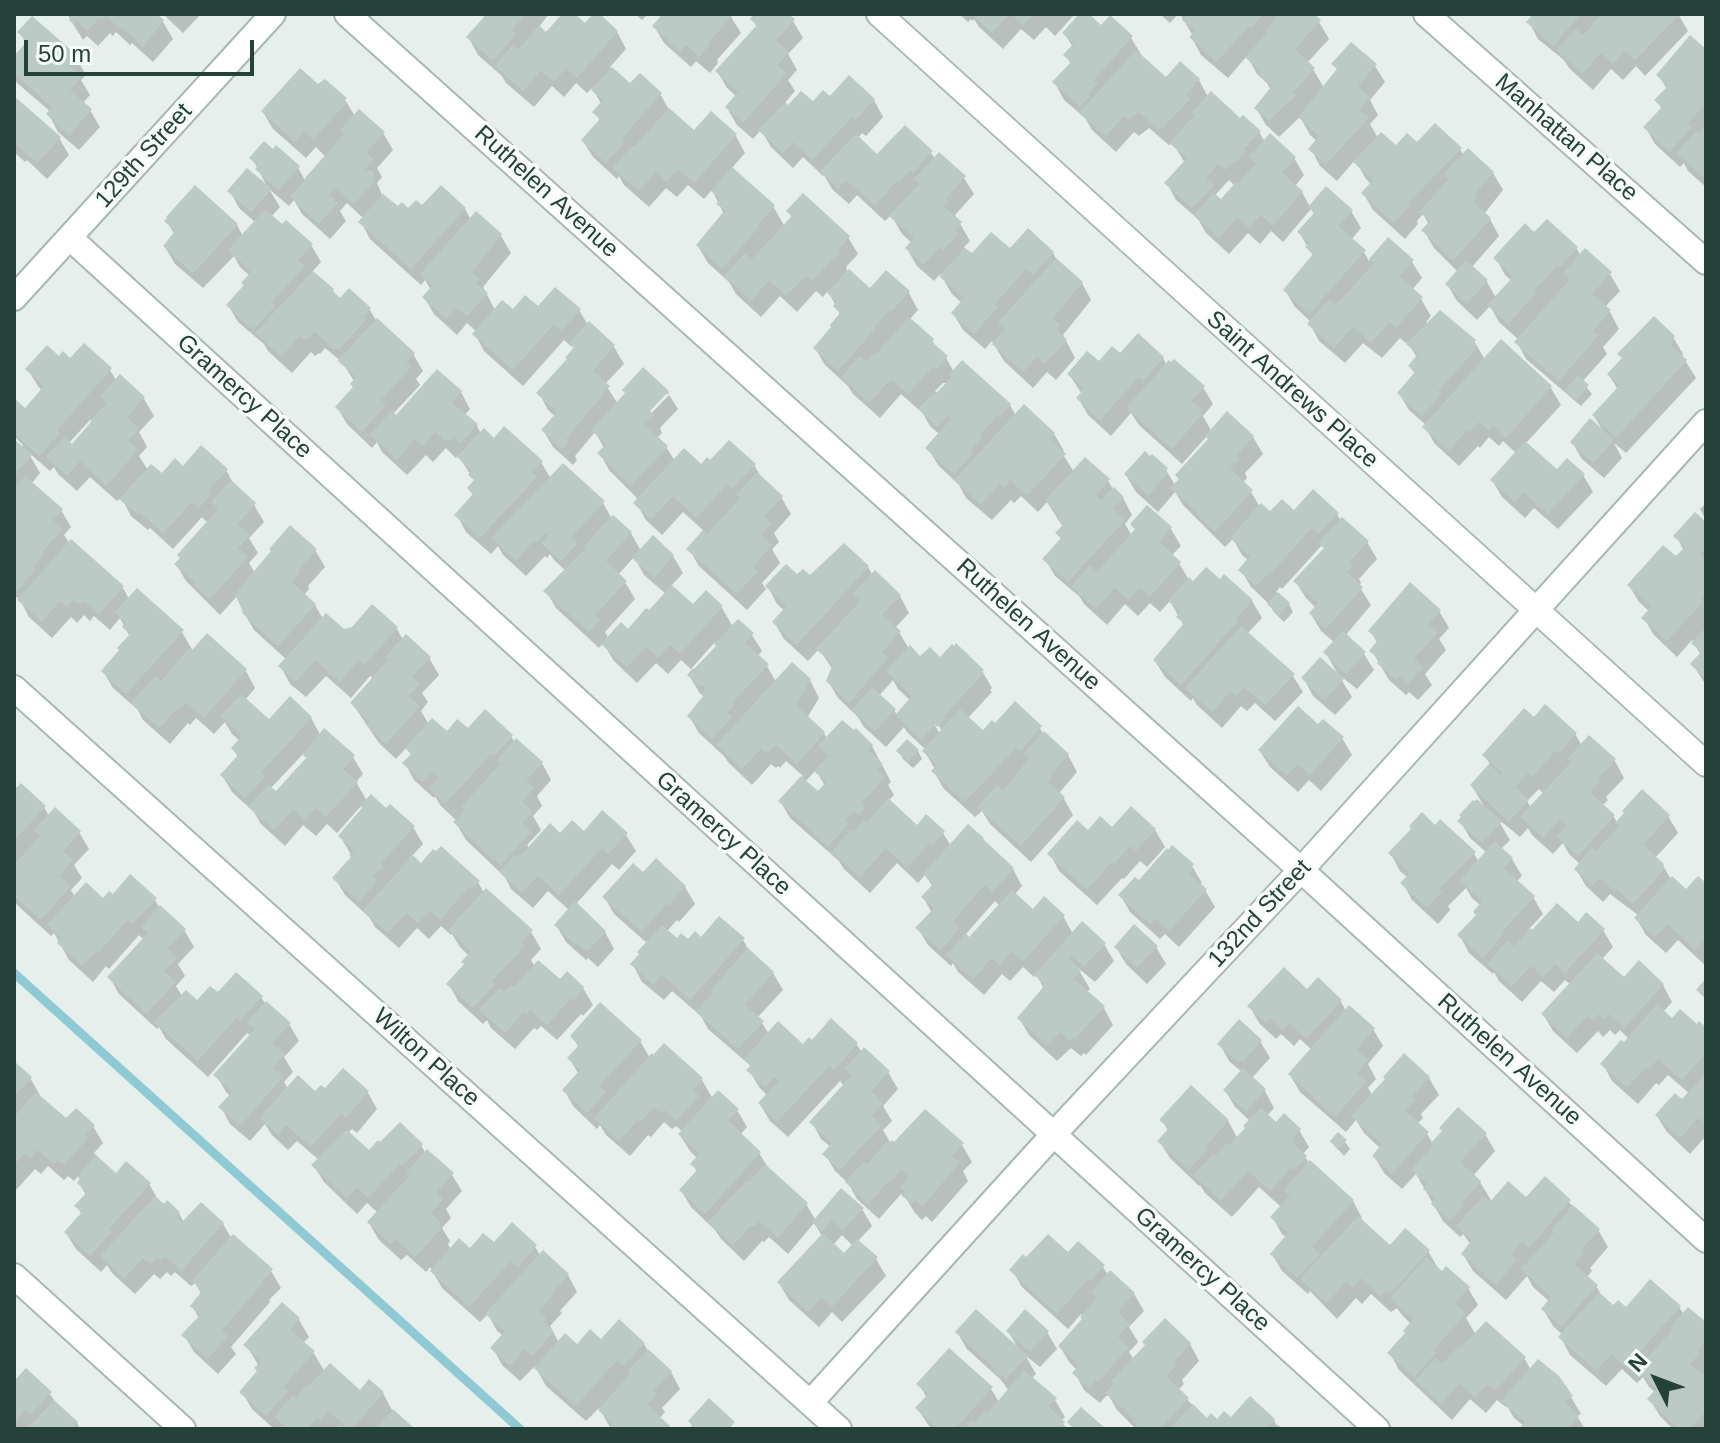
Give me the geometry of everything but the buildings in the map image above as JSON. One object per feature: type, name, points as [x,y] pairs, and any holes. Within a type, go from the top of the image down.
[{"type":"street","name":"129th Street","points":[[14,298],[273,14]]},
{"type":"street","name":"Ruthelen Avenue","points":[[347,14],[1301,870],[1706,1240]]},
{"type":"street","name":"Saint Andrews Place","points":[[879,14],[1706,764]]},
{"type":"street","name":"Manhattan Place","points":[[1426,14],[1706,262]]},
{"type":"street","name":"Gramercy Place","points":[[70,238],[1377,1429]]},
{"type":"street","name":"132nd Street","points":[[810,1403],[1053,1135],[1301,870],[1706,422]]},
{"type":"street","name":"Wilton Place","points":[[14,688],[839,1429]]},
{"type":"street","points":[[14,1276],[183,1429]]},
{"type":"waterway","points":[[14,973],[520,1429]]}]
